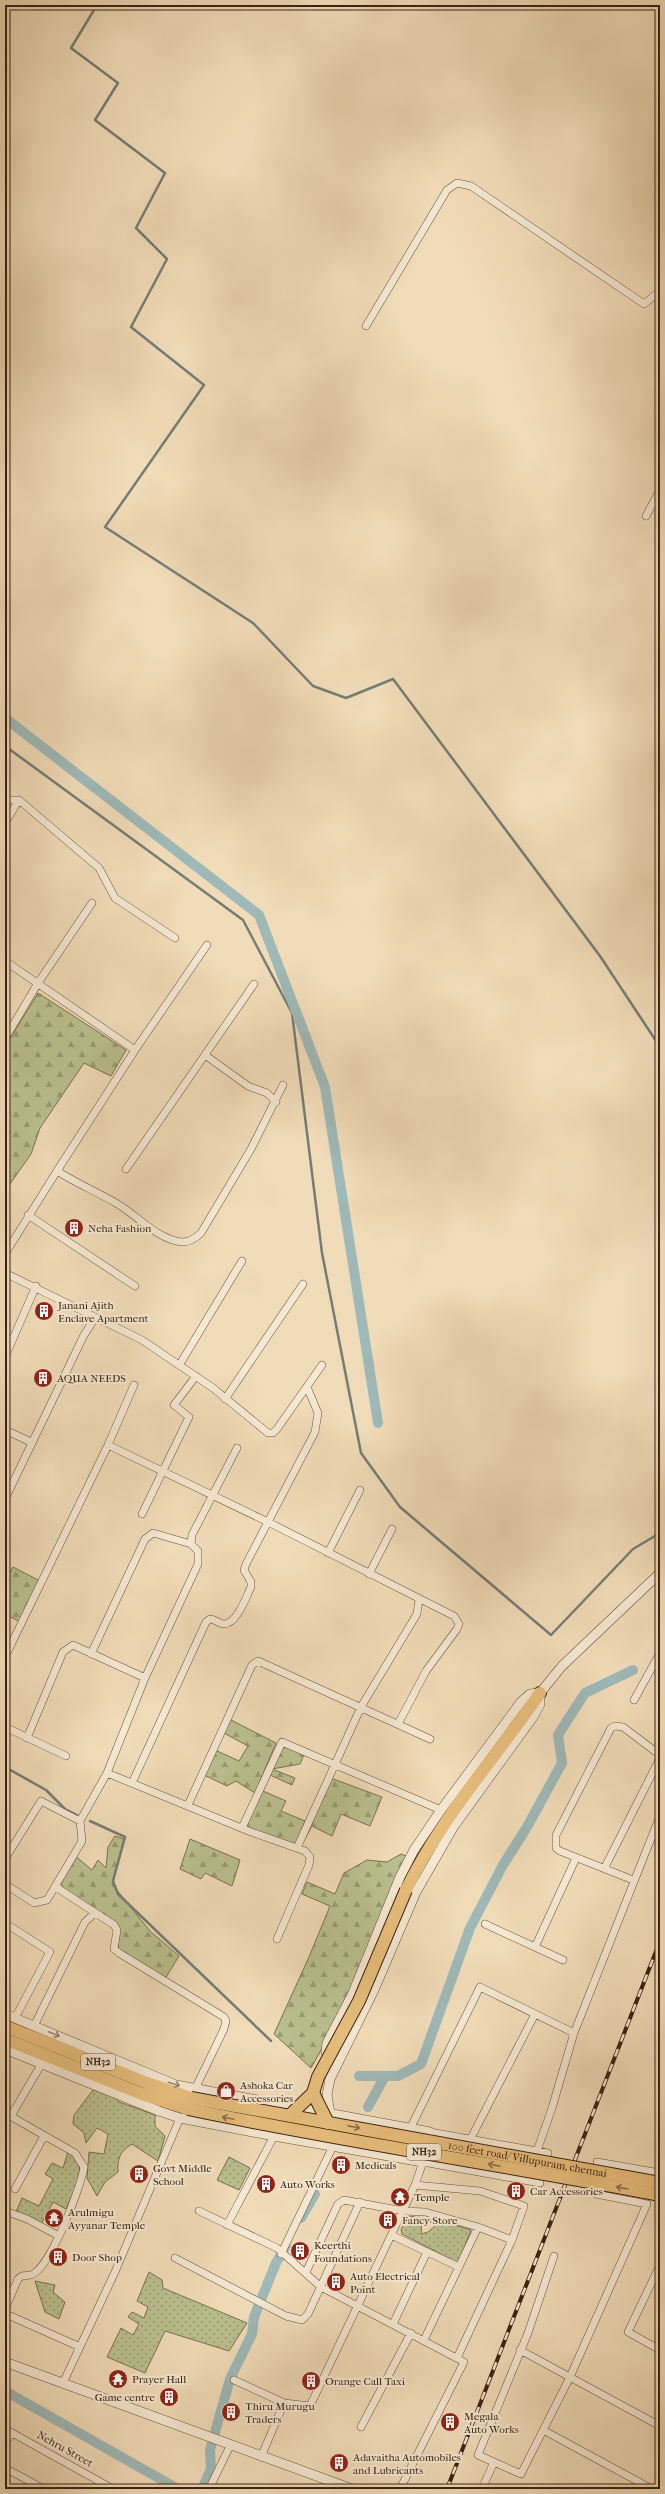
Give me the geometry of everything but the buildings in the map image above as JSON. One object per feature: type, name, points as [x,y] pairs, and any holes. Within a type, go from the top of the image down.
[{"type":"highway","points":[[290,2115],[313,2093],[318,2077],[359,2001],[420,1860],[444,1823],[540,1693]]},
{"type":"highway","name":"100 feet road/ Villupuram, chennai","points":[[5,2026],[147,2083],[190,2104],[276,2128],[384,2145],[660,2195]]},
{"type":"highway","name":"100 feet road/ Villupuram, chennai","points":[[5,2039],[147,2096],[190,2104],[329,2118],[660,2183]]},
{"type":"highway","points":[[313,2093],[329,2118]]},
{"type":"street","points":[[366,326],[447,190],[457,183],[471,186],[644,304],[660,291]]},
{"type":"street","points":[[646,516],[660,490]]},
{"type":"street","points":[[5,800],[19,800],[99,868],[115,898],[175,938]]},
{"type":"street","points":[[5,823],[19,800]]},
{"type":"street","points":[[6,1038],[38,983],[92,903]]},
{"type":"street","points":[[5,1254],[28,1215],[135,1050],[207,944]]},
{"type":"street","points":[[5,961],[135,1050]]},
{"type":"street","points":[[126,1169],[254,984]]},
{"type":"street","points":[[206,1054],[248,1086],[267,1094],[276,1102]]},
{"type":"street","points":[[57,1171],[86,1189],[117,1204],[161,1234],[183,1242],[194,1239],[201,1233],[222,1198],[276,1102],[283,1085]]},
{"type":"street","points":[[28,1215],[136,1286]]},
{"type":"street","points":[[180,1364],[242,1261]]},
{"type":"street","points":[[5,1273],[36,1286],[95,1318],[122,1328],[180,1364],[225,1399],[261,1430],[273,1433],[322,1365]]},
{"type":"street","points":[[225,1399],[303,1284]]},
{"type":"street","points":[[5,1356],[36,1286]]},
{"type":"street","points":[[5,1499],[31,1442],[84,1335],[95,1318]]},
{"type":"street","points":[[142,1514],[189,1417],[174,1405],[196,1376]]},
{"type":"street","points":[[5,1657],[108,1446],[134,1385]]},
{"type":"street","points":[[132,1783],[206,1622],[210,1619],[223,1624],[229,1623],[235,1618],[251,1587],[251,1582],[244,1570],[315,1432],[318,1413],[307,1387]]},
{"type":"street","points":[[5,1430],[31,1442]]},
{"type":"street","points":[[108,1446],[268,1522],[419,1600],[454,1616],[459,1624],[426,1671],[398,1724]]},
{"type":"street","points":[[191,1544],[192,1535],[237,1448]]},
{"type":"street","points":[[328,1553],[360,1490]]},
{"type":"street","points":[[369,1574],[392,1529]]},
{"type":"street","points":[[5,1884],[34,1903],[40,1904],[47,1900],[56,1887],[82,1841],[80,1821],[107,1772],[145,1678],[198,1564],[198,1551],[191,1544],[153,1533],[145,1539],[91,1654]]},
{"type":"street","points":[[329,2118],[327,2095],[337,2064],[363,2013],[432,1862],[454,1826],[534,1717],[540,1704],[540,1693],[581,1646],[660,1573]]},
{"type":"street","points":[[297,1848],[334,1763],[361,1707],[418,1614],[419,1600]]},
{"type":"street","points":[[27,1738],[63,1652],[73,1645],[145,1678]]},
{"type":"street","points":[[634,1700],[660,1653]]},
{"type":"street","points":[[188,1805],[254,1662],[262,1662],[430,1739]]},
{"type":"street","points":[[337,2064],[330,2060],[326,2052],[327,2043],[353,1993],[410,1857],[441,1810],[521,1702],[530,1694],[540,1693]]},
{"type":"street","points":[[633,1880],[576,1858],[556,1848],[556,1835],[611,1728],[615,1726],[623,1727],[660,1755]]},
{"type":"street","points":[[5,1727],[66,1756]]},
{"type":"street","points":[[242,1828],[282,1742],[441,1810]]},
{"type":"street","points":[[604,1869],[660,1758]]},
{"type":"street","points":[[107,1772],[242,1828],[297,1848],[310,1857],[309,1865],[277,1938]]},
{"type":"street","points":[[5,1859],[41,1801],[80,1821]]},
{"type":"street","points":[[537,2151],[552,2108],[574,2033],[633,1880],[660,1816]]},
{"type":"street","points":[[536,1947],[576,1858]]},
{"type":"street","points":[[56,1887],[114,1925],[117,1930],[114,1948],[119,1953],[224,2018],[226,2021],[224,2029],[115,2272],[63,2383]]},
{"type":"street","points":[[34,2026],[85,1922],[89,1916],[95,1913]]},
{"type":"street","points":[[5,1923],[50,1952],[15,2018]]},
{"type":"street","points":[[485,1924],[563,1960]]},
{"type":"street","points":[[381,1925],[399,1932]]},
{"type":"street","points":[[410,2129],[480,1987],[574,2033]]},
{"type":"street","points":[[5,2014],[153,2076],[190,2104],[329,2118],[410,2129],[548,2153]]},
{"type":"street","points":[[470,2140],[535,2014]]},
{"type":"street","points":[[5,2049],[42,2063],[190,2104],[274,2136],[540,2183]]},
{"type":"street","points":[[42,2063],[8,2115],[75,2153],[84,2167],[82,2180],[59,2236],[36,2271],[32,2275],[22,2276],[18,2279],[5,2309],[6,2314],[80,2346]]},
{"type":"street","points":[[234,2380],[284,2403],[310,2406],[415,2185],[423,2162],[430,2132]]},
{"type":"street","points":[[15,2189],[44,2136]]},
{"type":"street","points":[[227,2225],[274,2136]]},
{"type":"street","points":[[281,2254],[333,2146]]},
{"type":"street","points":[[597,2162],[660,2174]]},
{"type":"street","points":[[415,2185],[480,2191],[524,2206],[512,2240],[457,2358]]},
{"type":"street","points":[[554,2256],[542,2295],[478,2455],[521,2474],[570,2377],[647,2204],[596,2194]]},
{"type":"street","points":[[306,2272],[338,2204],[344,2200],[403,2211],[425,2212],[478,2227],[512,2240]]},
{"type":"street","points":[[175,2258],[278,2312],[296,2320],[302,2320],[308,2314],[360,2202]]},
{"type":"street","points":[[5,2211],[27,2219],[59,2236]]},
{"type":"street","points":[[199,2211],[277,2248],[281,2254],[306,2272],[321,2287],[358,2305],[464,2362],[400,2489]]},
{"type":"street","points":[[424,2340],[478,2227]]},
{"type":"street","points":[[391,2235],[459,2267]]},
{"type":"street","points":[[393,2324],[427,2252]]},
{"type":"street","points":[[660,2265],[628,2332],[660,2350]]},
{"type":"street","points":[[361,2427],[411,2333]]},
{"type":"street","points":[[520,2350],[660,2426]]},
{"type":"street","points":[[5,2362],[228,2445],[352,2489]]},
{"type":"street","points":[[261,2457],[284,2403]]},
{"type":"street","name":"Nehru Street","points":[[5,2429],[114,2489]]},
{"type":"street","points":[[543,2430],[652,2489]]},
{"type":"street","points":[[5,2443],[12,2433]]},
{"type":"street","points":[[208,2489],[228,2445]]},
{"type":"street","points":[[482,2489],[494,2462]]},
{"type":"street","points":[[5,2468],[44,2489]]},
{"type":"green space","points":[[38,993],[126,1050],[111,1076],[84,1063],[40,1128],[31,1154],[5,1191],[5,1047]]},
{"type":"green space","points":[[13,1567],[40,1581],[20,1622],[5,1614],[5,1582]]},
{"type":"green space","points":[[229,1719],[276,1743],[255,1793],[236,1781],[227,1786],[204,1775],[215,1750],[239,1761],[248,1746],[222,1732]]},
{"type":"green space","points":[[282,1742],[305,1752],[300,1764],[272,1769],[295,1778],[292,1785],[270,1775],[263,1791],[286,1801],[281,1811],[305,1821],[295,1847],[243,1827]]},
{"type":"green space","points":[[328,1777],[382,1797],[370,1826],[341,1814],[332,1836],[312,1826],[301,1846]]},
{"type":"green space","points":[[115,1836],[124,1839],[112,1884],[150,1931],[179,1956],[165,1979],[119,1953],[117,1930],[68,1894],[61,1884],[74,1855],[92,1870],[98,1860],[106,1868],[108,1847]]},
{"type":"green space","points":[[190,1839],[240,1860],[232,1886],[205,1873],[201,1879],[180,1869]]},
{"type":"green space","points":[[401,1854],[408,1857],[353,1993],[311,2068],[274,2034],[309,1957],[330,1906],[302,1894],[307,1882],[335,1894],[344,1873],[367,1860],[387,1862]]},
{"type":"green space","points":[[93,2090],[114,2096],[119,2102],[155,2115],[155,2126],[165,2136],[158,2161],[132,2144],[125,2150],[119,2159],[118,2172],[105,2182],[97,2196],[87,2178],[89,2152],[104,2154],[108,2134],[97,2128],[86,2143],[84,2133],[73,2124],[74,2115]]},
{"type":"green space","points":[[68,2152],[80,2163],[78,2182],[66,2209],[53,2202],[41,2224],[16,2212],[22,2198],[39,2206],[53,2179],[45,2174],[52,2163],[63,2168]]},
{"type":"green space","points":[[229,2157],[250,2168],[239,2190],[217,2180]]},
{"type":"green space","points":[[410,2216],[422,2219],[421,2234],[428,2232],[435,2226],[430,2222],[433,2218],[471,2230],[458,2263],[402,2234],[401,2229]]},
{"type":"green space","points":[[149,2272],[162,2280],[163,2288],[247,2323],[229,2351],[165,2331],[145,2373],[107,2357],[121,2328],[133,2335],[139,2324],[128,2317],[132,2312],[144,2318],[148,2307],[137,2301]]},
{"type":"green space","points":[[35,2281],[55,2285],[53,2292],[65,2302],[59,2319],[45,2312]]},
{"type":"waterway","points":[[97,5],[71,48],[118,83],[95,120],[165,173],[136,228],[167,259],[131,327],[204,385],[105,527],[253,623],[313,686],[346,698],[393,679],[600,956],[660,1047]]},
{"type":"waterway","points":[[5,718],[259,915],[325,1087],[378,1423]]},
{"type":"waterway","points":[[5,746],[243,920],[292,1013],[322,1253],[361,1453],[400,1507],[551,1635],[633,1549],[660,1533]]},
{"type":"waterway","points":[[359,2076],[398,2076],[421,2064],[470,1928],[503,1865],[527,1827],[562,1763],[558,1735],[585,1693],[633,1670]]},
{"type":"waterway","points":[[5,1767],[46,1790],[65,1809],[77,1815]]},
{"type":"waterway","points":[[90,1821],[125,1837],[113,1881],[118,1894],[271,2041]]},
{"type":"waterway","points":[[368,2107],[385,2076]]},
{"type":"waterway","points":[[301,2218],[315,2194]]},
{"type":"waterway","points":[[202,2489],[211,2469],[210,2450],[230,2379],[252,2334],[254,2317],[276,2263],[286,2246]]},
{"type":"waterway","points":[[5,2391],[178,2489]]},
{"type":"railway","points":[[447,2489],[660,1941]]},
{"type":"place","name":"Neha Fashion","points":[[74,1228]]},
{"type":"place","name":"Janani Ajith Enclave Apartment","points":[[44,1311]]},
{"type":"place","name":"AQUA NEEDS","points":[[43,1378]]},
{"type":"place","name":"Ashoka Car Accessories","points":[[226,2091]]},
{"type":"place","name":"Medicals","points":[[341,2165]]},
{"type":"place","name":"Govt Middle School","points":[[139,2174]]},
{"type":"place","name":"Auto Works","points":[[266,2184]]},
{"type":"place","name":"Car Accessories","points":[[516,2191]]},
{"type":"place","name":"Temple","points":[[400,2197]]},
{"type":"place","name":"Arulmigu Ayyanar Temple","points":[[54,2218]]},
{"type":"place","name":"Fancy Store","points":[[388,2220]]},
{"type":"place","name":"Keerthi Foundations","points":[[300,2251]]},
{"type":"place","name":"Door Shop","points":[[58,2257]]},
{"type":"place","name":"Auto Electrical Point","points":[[336,2282]]},
{"type":"place","name":"Prayer Hall","points":[[118,2379]]},
{"type":"place","name":"Orange Call Taxi","points":[[311,2381]]},
{"type":"place","name":"Game centre","points":[[169,2397]]},
{"type":"place","name":"Thiru Murugu Traders","points":[[231,2412]]},
{"type":"place","name":"Megala Auto Works","points":[[450,2422]]},
{"type":"place","name":"Adavaitha Automobiles and Lubricants","points":[[339,2463]]}]
